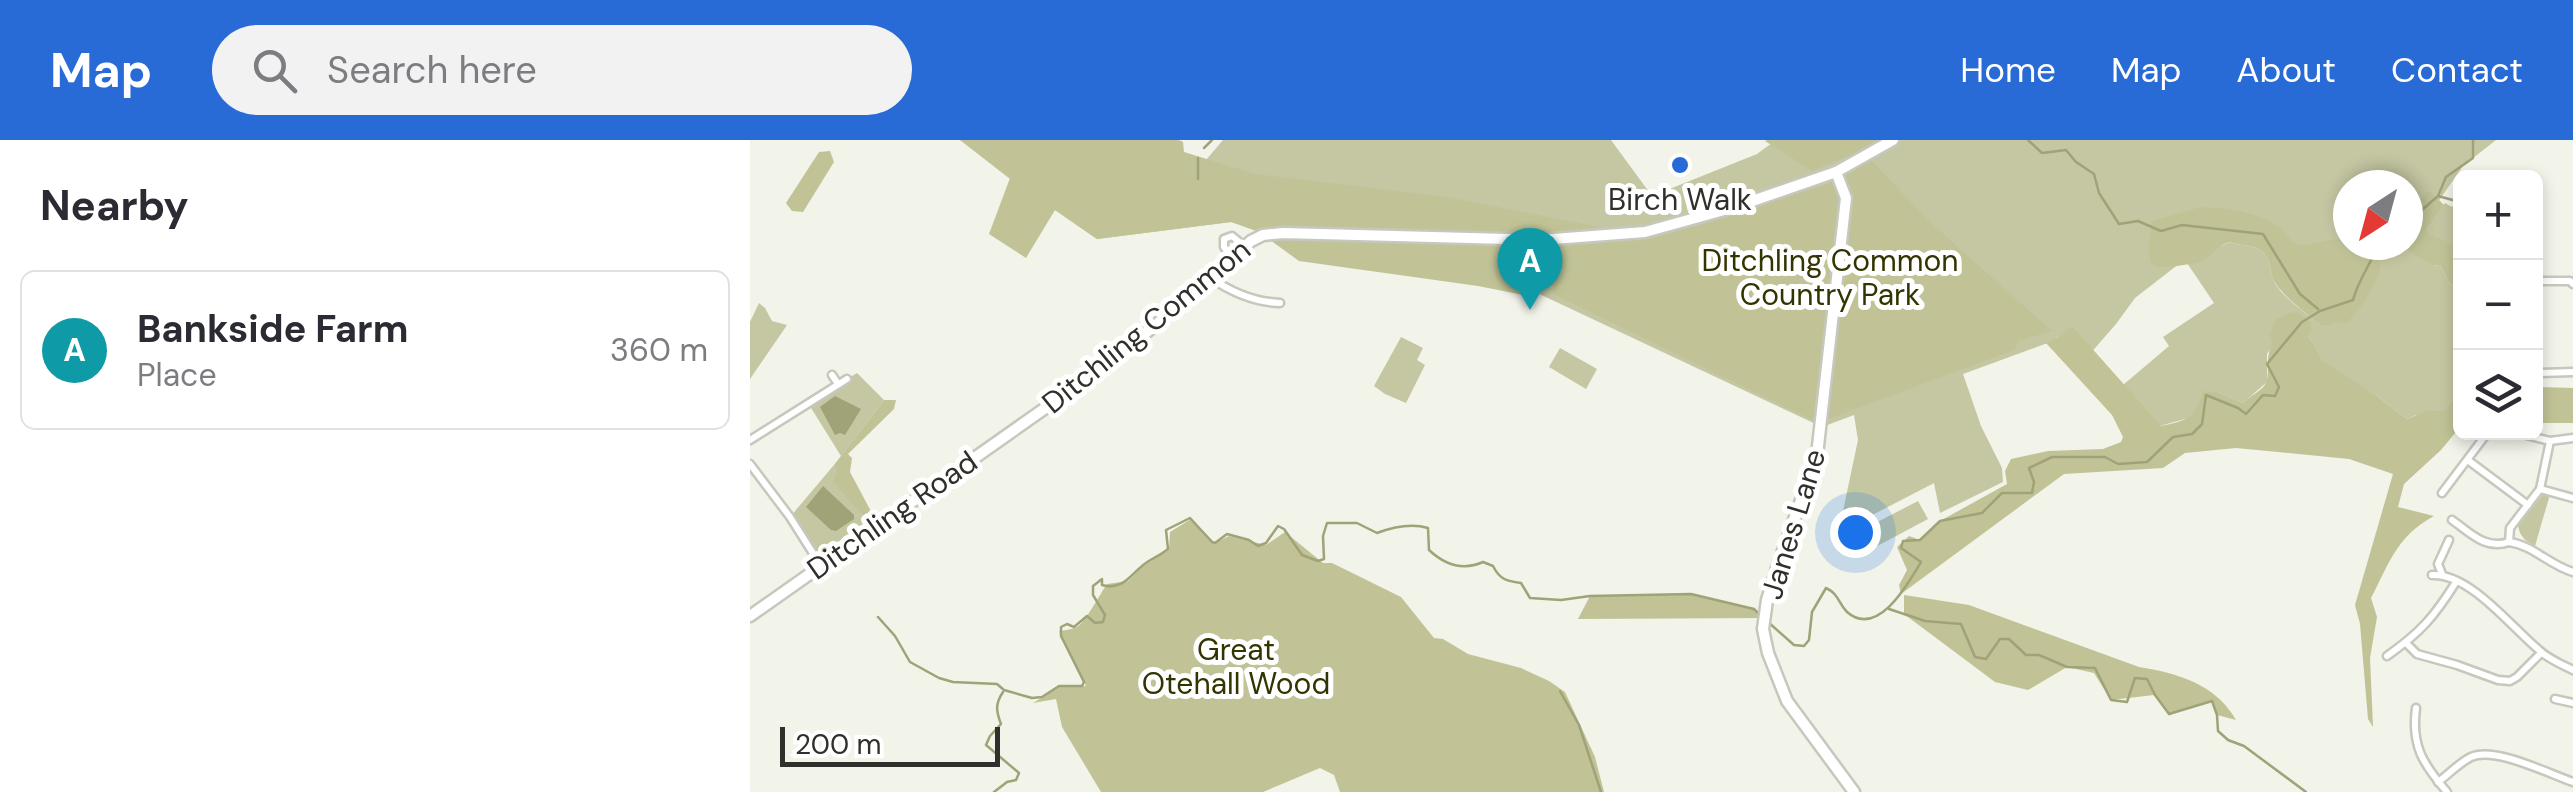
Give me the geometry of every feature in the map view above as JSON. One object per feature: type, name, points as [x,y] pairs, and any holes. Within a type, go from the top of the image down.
[{"type":"main road","points":[[1836,172],[1893,140]]},
{"type":"main road","name":"Ditchling Common","points":[[1034,415],[1157,324],[1244,246],[1263,235],[1540,240],[1645,232],[1836,172]]},
{"type":"main road","name":"Janes Lane","points":[[1836,172],[1846,198],[1816,455],[1778,565],[1764,629],[1768,653],[1787,702],[1854,792]]},
{"type":"main road","name":"Ditchling Road","points":[[750,616],[1034,415]]},
{"type":"street","points":[[1232,258],[1224,247],[1224,239],[1232,236],[1244,246]]},
{"type":"street","points":[[1211,278],[1267,307],[1280,304]]},
{"type":"street","points":[[2543,281],[2573,284]]},
{"type":"street","points":[[2543,373],[2573,372]]},
{"type":"street","points":[[832,375],[838,384]]},
{"type":"street","points":[[750,440],[847,379]]},
{"type":"street","points":[[2543,439],[2573,438]]},
{"type":"street","points":[[2442,492],[2483,440]]},
{"type":"street","points":[[2508,542],[2510,528],[2540,489],[2550,441]]},
{"type":"street","points":[[2469,461],[2528,504]]},
{"type":"street","points":[[750,464],[821,566]]},
{"type":"street","points":[[2540,489],[2573,498]]},
{"type":"street","points":[[2452,520],[2485,544],[2497,546],[2508,542],[2525,546],[2553,565],[2573,572]]},
{"type":"street","points":[[2442,574],[2438,564],[2449,540]]},
{"type":"street","points":[[2432,575],[2442,574],[2472,590],[2504,614],[2541,653],[2573,670]]},
{"type":"street","points":[[2387,656],[2432,620],[2456,582]]},
{"type":"street","points":[[2406,643],[2418,654],[2498,680],[2517,678],[2541,653]]},
{"type":"street","points":[[2555,699],[2573,703]]},
{"type":"street","points":[[2416,708],[2418,750],[2447,792]]},
{"type":"street","points":[[2438,782],[2471,757],[2485,754],[2573,782]]},
{"type":"green space","name":"Ditchling Common Country Park","points":[[960,140],[1178,140],[1183,142],[1183,152],[1206,160],[1223,140],[1611,140],[1652,196],[1757,154],[1776,140],[2496,140],[2460,170],[2453,170],[2453,180],[2423,223],[2423,170],[2333,170],[2333,241],[2301,249],[2255,241],[2183,238],[2184,260],[2135,298],[2082,363],[2058,337],[1963,374],[1981,426],[2002,468],[2003,482],[1940,513],[1934,483],[1855,524],[1843,511],[1858,440],[1854,415],[1822,427],[1533,291],[1231,222],[1097,239]]},
{"type":"green space","points":[[960,140],[1178,140],[1183,142],[1184,152],[1255,174],[1448,197],[1629,233],[1679,228],[1828,184],[1871,160],[1930,222],[2052,331],[2019,341],[2014,350],[1818,423],[1553,294],[1556,244],[1623,235],[1541,240],[1541,288],[1528,296],[1299,261],[1259,232],[1231,222],[1097,239],[1055,210],[1026,258],[989,234],[1010,178]]},
{"type":"green space","points":[[1767,140],[1880,140],[1812,171]]},
{"type":"green space","points":[[830,151],[834,162],[803,212],[792,211],[786,203],[819,152]]},
{"type":"green space","points":[[2431,192],[2444,205],[2427,229],[2453,245],[2453,286],[2440,265],[2432,266],[2423,260],[2423,197]]},
{"type":"green space","points":[[2445,203],[2453,206],[2453,253],[2430,234],[2427,229]]},
{"type":"green space","points":[[2201,207],[2230,209],[2277,225],[2301,245],[2333,240],[2333,260],[2380,260],[2381,265],[2364,302],[2347,323],[2320,325],[2281,290],[2266,256],[2256,248],[2229,242],[2198,262],[2157,267],[2151,263],[2148,249],[2152,221]]},
{"type":"green space","points":[[2229,242],[2260,250],[2268,259],[2281,291],[2320,325],[2346,315],[2363,301],[2379,260],[2423,259],[2432,266],[2440,265],[2453,286],[2453,400],[2445,412],[2407,419],[2376,395],[2328,367],[2308,336],[2274,343],[2267,354],[2267,382],[2243,403],[2218,392],[2192,417],[2160,426],[2123,385],[2169,346],[2163,337],[2214,303],[2187,263]]},
{"type":"green space","points":[[759,303],[772,321],[787,325],[750,379],[750,322]]},
{"type":"green space","points":[[2297,312],[2311,323],[2308,336],[2321,360],[2407,419],[2427,411],[2445,411],[2453,399],[2453,435],[2404,484],[2398,507],[2434,516],[2402,542],[2371,598],[2377,617],[2370,658],[2373,727],[2368,719],[2355,605],[2393,474],[2349,459],[2236,448],[2185,453],[2163,468],[2064,474],[1901,594],[1899,585],[1907,570],[1897,547],[1909,536],[1920,540],[1940,521],[2007,484],[2005,471],[2011,459],[2048,451],[2103,449],[2121,442],[2123,437],[2112,415],[2046,343],[2072,326],[2161,426],[2189,417],[2203,391],[2218,392],[2243,403],[2264,386],[2275,320]]},
{"type":"green space","points":[[1401,337],[1423,348],[1417,360],[1425,365],[1406,403],[1374,386]]},
{"type":"green space","points":[[1560,348],[1597,369],[1586,389],[1549,367]]},
{"type":"green space","points":[[857,373],[884,400],[841,456],[808,403]]},
{"type":"green space","points":[[2543,387],[2573,388],[2573,423],[2543,423]]},
{"type":"green space","points":[[884,400],[896,400],[894,409],[848,454],[852,458],[850,472],[874,517],[863,516],[833,481],[837,472],[834,465]]},
{"type":"green space","points":[[834,465],[862,515],[874,517],[816,559],[790,517]]},
{"type":"green space","points":[[2544,493],[2549,498],[2535,546],[2525,540],[2518,526]]},
{"type":"green space","points":[[1918,501],[1928,519],[1868,551],[1858,532]]},
{"type":"green space","name":"Great Otehall Wood","points":[[1191,519],[1215,543],[1229,536],[1266,545],[1285,532],[1323,563],[1332,563],[1401,597],[1434,638],[1468,654],[1521,668],[1549,681],[1565,692],[1595,757],[1604,792],[1340,792],[1334,775],[1320,768],[1263,792],[1101,792],[1062,727],[1056,699],[1033,703],[1059,687],[1086,686],[1059,631],[1080,624],[1107,584],[1128,581],[1169,550],[1170,532]]},
{"type":"green space","points":[[1691,594],[1754,609],[1766,618],[1578,619],[1590,596]]},
{"type":"green space","points":[[1904,595],[1969,605],[2139,667],[2181,677],[2218,697],[2236,720],[2217,715],[2212,701],[2169,714],[2154,695],[2111,700],[2094,673],[2067,667],[2028,690],[1995,682],[1904,614]]},
{"type":"shaded area","points":[[835,396],[861,409],[845,435],[835,435],[820,407]]},
{"type":"shaded area","points":[[823,486],[854,515],[836,531],[806,507]]},
{"type":"waterway","points":[[1204,148],[1212,140]]},
{"type":"waterway","points":[[2028,140],[2042,153],[2066,150],[2094,174],[2099,193],[2119,224],[2138,221],[2161,231],[2182,225],[2263,234],[2300,294],[2318,309]]},
{"type":"waterway","points":[[2423,209],[2438,196],[2446,177],[2473,158],[2473,140]]},
{"type":"waterway","points":[[1198,158],[1198,179]]},
{"type":"waterway","points":[[2438,196],[2453,200]]},
{"type":"waterway","points":[[1768,622],[1794,645],[1804,646],[1809,640],[1812,612],[1826,588],[1847,612],[1859,618],[1881,613],[1900,594],[1921,562],[1901,548],[1903,541],[1920,540],[1940,521],[1982,513],[2002,493],[2032,493],[2034,482],[2029,468],[2052,457],[2105,457],[2118,464],[2147,462],[2173,437],[2192,434],[2202,424],[2206,395],[2246,414],[2263,395],[2275,396],[2279,387],[2267,364],[2302,322],[2353,300],[2371,260]]},
{"type":"waterway","points":[[878,617],[910,662],[939,678],[997,684],[1032,698],[1042,697],[1059,686],[1082,686],[1084,682],[1061,636],[1061,627],[1074,627],[1087,616],[1095,623],[1103,622],[1105,615],[1093,595],[1093,586],[1102,579],[1102,585],[1110,586],[1126,580],[1168,549],[1166,530],[1190,518],[1215,543],[1227,534],[1258,546],[1266,543],[1278,526],[1302,555],[1318,561],[1324,559],[1327,523],[1357,523],[1377,533],[1402,526],[1428,528],[1429,550],[1441,559],[1461,566],[1483,562],[1493,566],[1504,579],[1521,583],[1530,598],[1691,594],[1754,609],[1762,617]]},
{"type":"waterway","points":[[1889,609],[1925,621],[1961,624],[1975,657],[1986,659],[2000,639],[2009,639],[2026,655],[2039,655],[2067,667],[2095,668],[2111,700],[2127,702],[2135,678],[2147,679],[2169,714],[2212,701],[2218,731],[2306,792]]},
{"type":"waterway","points":[[1560,691],[1579,725],[1601,792]]},
{"type":"waterway","points":[[994,792],[1016,780],[1019,773],[986,745],[1001,724],[997,708],[1003,692]]},
{"type":"place","name":"Birch Walk","points":[[1680,165]]},
{"type":"place","name":"Bankside Farm","points":[[1530,310]]}]
